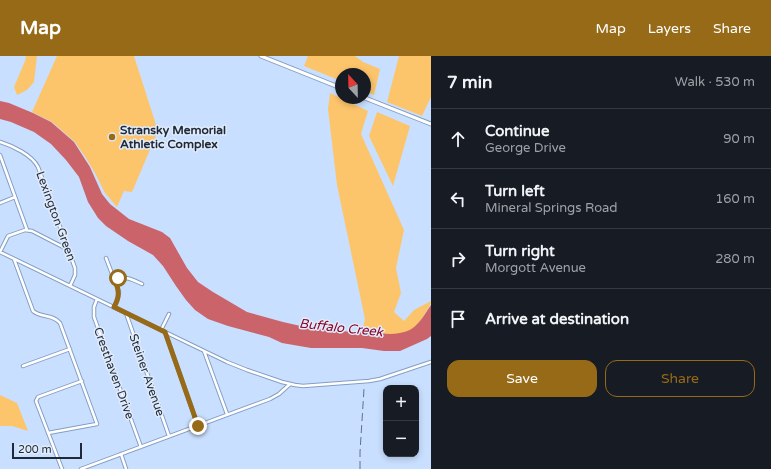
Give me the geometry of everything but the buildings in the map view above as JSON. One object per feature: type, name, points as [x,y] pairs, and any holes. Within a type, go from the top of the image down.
[{"type":"main road","points":[[261,56],[335,86]]},
{"type":"main road","points":[[371,100],[431,124]]},
{"type":"street","name":"Lexington Green","points":[[0,142],[15,148],[37,164],[76,270],[70,286]]},
{"type":"street","points":[[0,155],[1,162],[27,230]]},
{"type":"street","points":[[0,203],[15,197]]},
{"type":"street","points":[[69,252],[65,248],[32,231],[27,230],[22,230],[8,236],[0,252],[237,367],[290,384],[308,386],[369,381],[380,379],[431,362]]},
{"type":"street","points":[[106,258],[118,288],[119,295],[114,307]]},
{"type":"street","points":[[14,259],[33,310],[38,314],[58,320],[97,424],[48,433]]},
{"type":"street","points":[[115,280],[121,277],[142,284]]},
{"type":"street","name":"Cresthaven Drive","points":[[97,299],[94,306],[94,317],[141,447]]},
{"type":"street","name":"Steiner Avenue","points":[[126,313],[169,436]]},
{"type":"street","points":[[169,314],[163,331],[198,426]]},
{"type":"street","points":[[23,366],[70,349]]},
{"type":"street","points":[[204,351],[227,414]]},
{"type":"street","points":[[62,469],[36,400],[38,397],[82,381]]},
{"type":"street","points":[[81,469],[270,399],[279,394],[290,384]]},
{"type":"street","points":[[121,454],[126,469]]},
{"type":"shaded area","points":[[26,56],[37,56],[34,82],[27,90],[17,95],[14,87]]},
{"type":"shaded area","name":"Stransky Memorial Athletic Complex","points":[[57,56],[134,56],[158,131],[132,192],[124,191],[117,207],[105,193],[95,173],[75,142],[52,122],[32,112]]},
{"type":"shaded area","points":[[308,56],[355,56],[363,62],[380,69],[374,95],[371,94],[371,68],[335,68],[335,79],[304,66]]},
{"type":"shaded area","points":[[399,56],[431,56],[431,97],[422,116],[387,102]]},
{"type":"shaded area","points":[[330,93],[335,95],[335,104],[353,104],[368,111],[361,134],[404,230],[396,268],[401,293],[394,312],[404,321],[414,310],[431,301],[429,308],[419,323],[414,328],[406,332],[387,334],[362,332],[365,319],[337,185],[328,109]]},
{"type":"shaded area","points":[[0,101],[9,103],[51,122],[74,142],[90,167],[102,194],[110,204],[129,219],[162,232],[170,238],[187,268],[198,282],[247,312],[283,322],[324,330],[390,334],[405,332],[411,329],[419,322],[431,305],[431,336],[400,351],[384,351],[362,348],[311,348],[282,343],[269,337],[208,319],[195,310],[186,300],[163,266],[153,255],[128,241],[106,226],[98,218],[88,202],[79,177],[51,144],[34,132],[0,119]]},
{"type":"shaded area","points":[[377,112],[410,126],[393,186],[369,136]]},
{"type":"shaded area","points":[[0,395],[17,403],[28,431],[12,426],[0,426]]},
{"type":"railway","points":[[360,469],[364,389]]},
{"type":"place","name":"Stransky Memorial Athletic Complex","points":[[112,137]]},
{"type":"route","points":[[118,278],[115,280],[119,295],[114,307],[165,332],[198,426]]},
{"type":"water label","name":"Buffalo Creek","points":[[341,328]]}]
